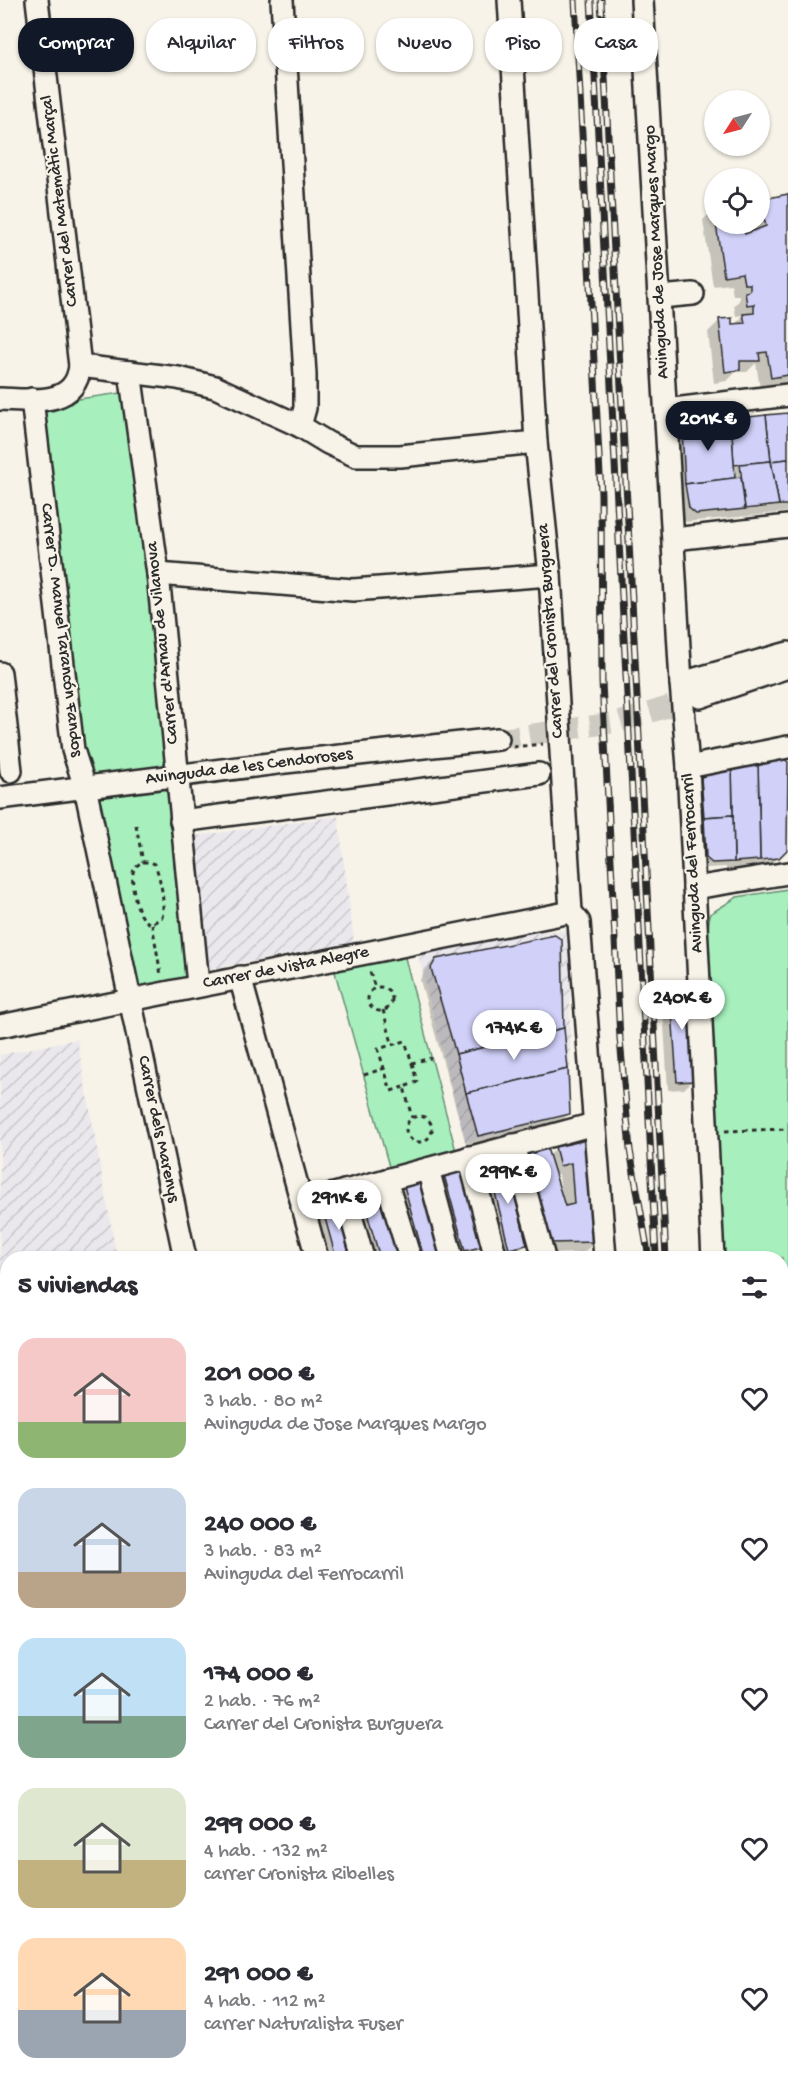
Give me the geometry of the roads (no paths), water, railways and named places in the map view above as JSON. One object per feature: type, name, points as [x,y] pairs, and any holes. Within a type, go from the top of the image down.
[{"type":"street","name":"Carrer del Matemàtic Marçal","points":[[37,0],[80,366]]},
{"type":"street","points":[[282,0],[305,375],[305,408],[300,426]]},
{"type":"street","name":"Carrer del Cronista Burguera","points":[[509,0],[536,442],[550,575],[571,912],[579,922],[604,1251]]},
{"type":"street","name":"Avinguda de Jose Marques Margo","points":[[645,6],[681,683]]},
{"type":"street","points":[[660,297],[693,294]]},
{"type":"street","points":[[0,399],[62,396],[78,378],[80,366],[178,378],[215,387],[300,426],[356,456],[400,456],[536,442]]},
{"type":"street","name":"Carrer d'Arnau de Vilanova","points":[[130,372],[158,574],[198,986]]},
{"type":"street","points":[[666,410],[788,395]]},
{"type":"street","name":"Carrer D. Manuel Tarancón Fandos","points":[[32,399],[73,750],[85,787],[131,999]]},
{"type":"street","points":[[674,539],[788,526]]},
{"type":"street","points":[[158,574],[353,590],[550,575]]},
{"type":"street","points":[[681,683],[788,653]]},
{"type":"street","points":[[700,697],[788,667]]},
{"type":"street","points":[[0,673],[12,771]]},
{"type":"street","name":"Avinguda del Ferrocarril","points":[[681,683],[688,767],[713,1251]]},
{"type":"street","name":"Avinguda de les Cendoroses","points":[[0,798],[285,762],[498,739]]},
{"type":"street","points":[[688,767],[788,747]]},
{"type":"street","points":[[181,822],[539,774]]},
{"type":"street","points":[[694,888],[788,873]]},
{"type":"street","name":"Carrer de Vista Alegre","points":[[0,1026],[571,912]]},
{"type":"street","points":[[240,977],[315,1251]]},
{"type":"street","name":"Carrer dels Marenys","points":[[131,999],[184,1251]]},
{"type":"street","points":[[302,1207],[312,1200],[594,1124]]},
{"type":"street","points":[[513,1145],[542,1251]]},
{"type":"street","points":[[469,1157],[494,1251]]},
{"type":"street","points":[[428,1168],[451,1251]]},
{"type":"street","points":[[386,1180],[408,1251]]},
{"type":"street","points":[[344,1191],[361,1251]]},
{"type":"tunnel","points":[[498,739],[619,722],[699,697]]},
{"type":"railway","points":[[575,0],[601,494],[602,682],[620,1039],[630,1150],[648,1251]]},
{"type":"railway","points":[[591,0],[656,1251]]},
{"type":"railway","points":[[601,0],[666,1251]]}]
